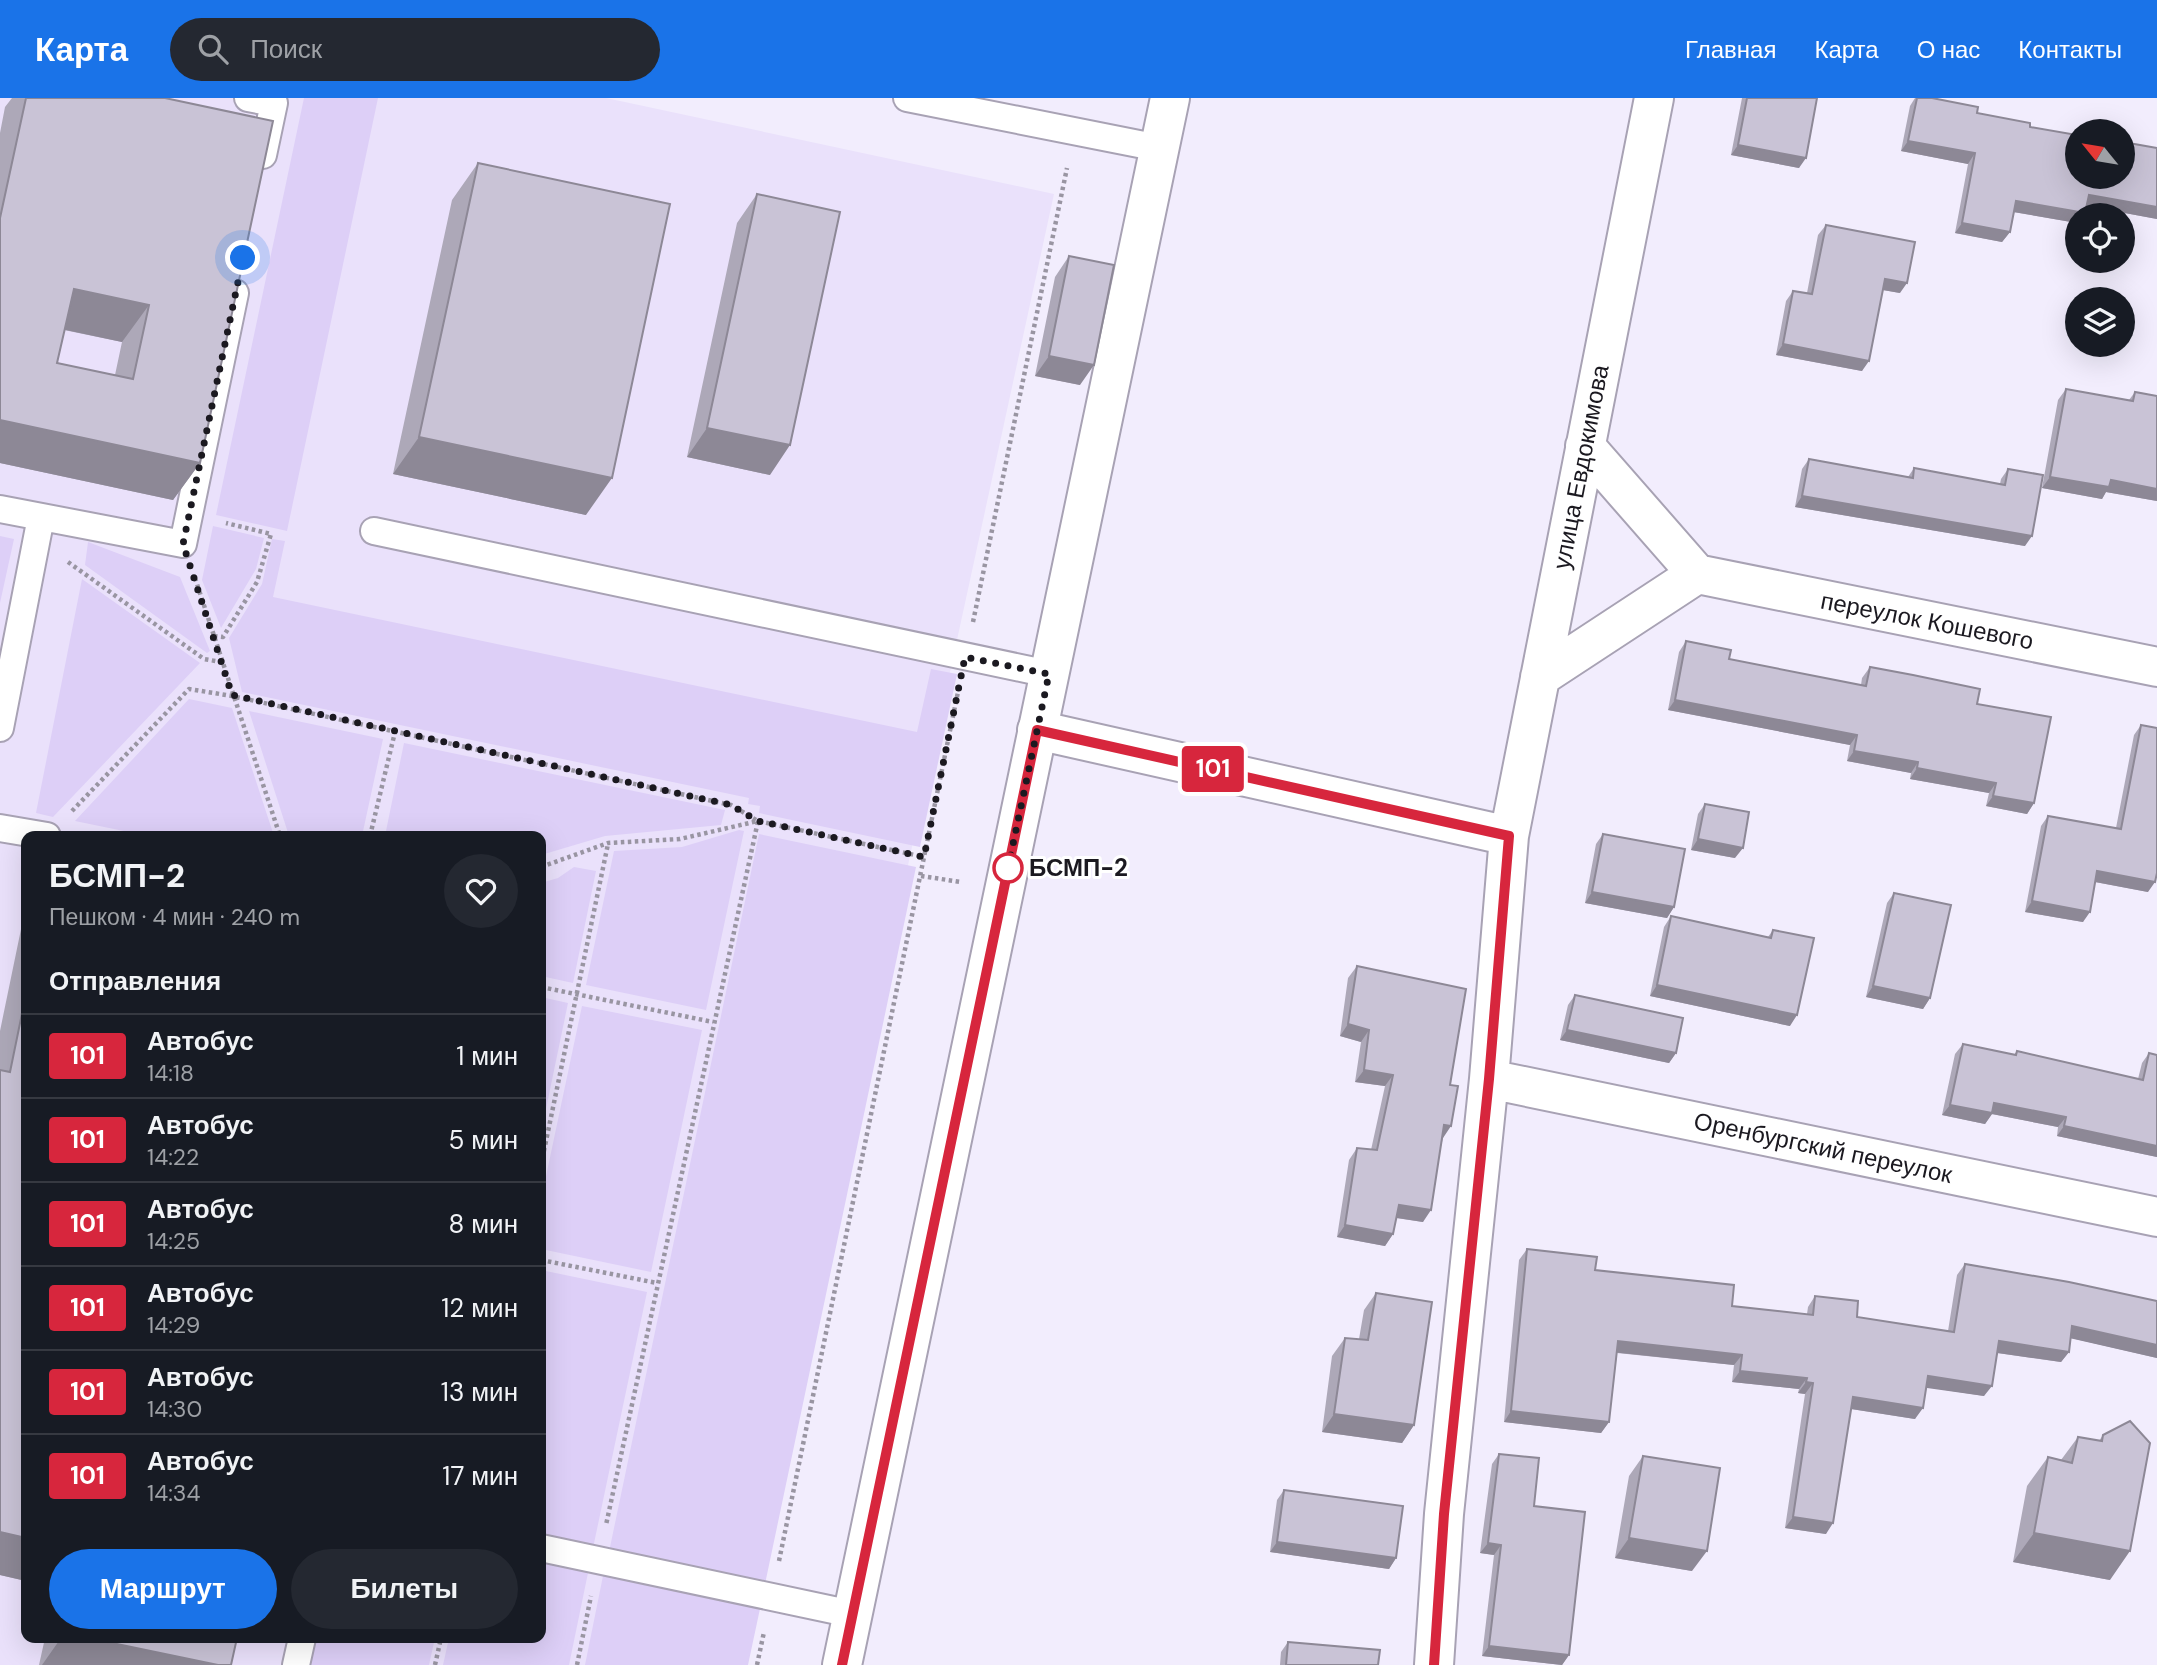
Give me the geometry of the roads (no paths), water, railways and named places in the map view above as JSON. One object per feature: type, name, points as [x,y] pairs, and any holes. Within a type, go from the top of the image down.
[{"type":"street","points":[[842,1665],[1170,98]]},
{"type":"street","name":"улица Евдокимова","points":[[1434,1665],[1444,1514],[1489,1079],[1509,836],[1654,98]]},
{"type":"street","points":[[1540,677],[1697,574],[1585,446]]},
{"type":"street","name":"переулок Кошевого","points":[[1697,574],[2157,667]]},
{"type":"street","points":[[1037,730],[1509,836]]},
{"type":"street","name":"Оренбургский переулок","points":[[1489,1079],[2157,1217]]},
{"type":"lane","points":[[248,98],[274,103],[258,183]]},
{"type":"lane","points":[[907,98],[1159,148]]},
{"type":"lane","points":[[0,509],[39,528],[183,544],[242,263]]},
{"type":"lane","points":[[0,728],[39,528]]},
{"type":"lane","points":[[374,531],[1049,674]]},
{"type":"lane","points":[[0,828],[55,828]]},
{"type":"lane","points":[[546,1549],[852,1614]]},
{"type":"lane","points":[[296,1665],[301,1643]]},
{"type":"place","name":"БСМП-2","points":[[1008,868]]}]
